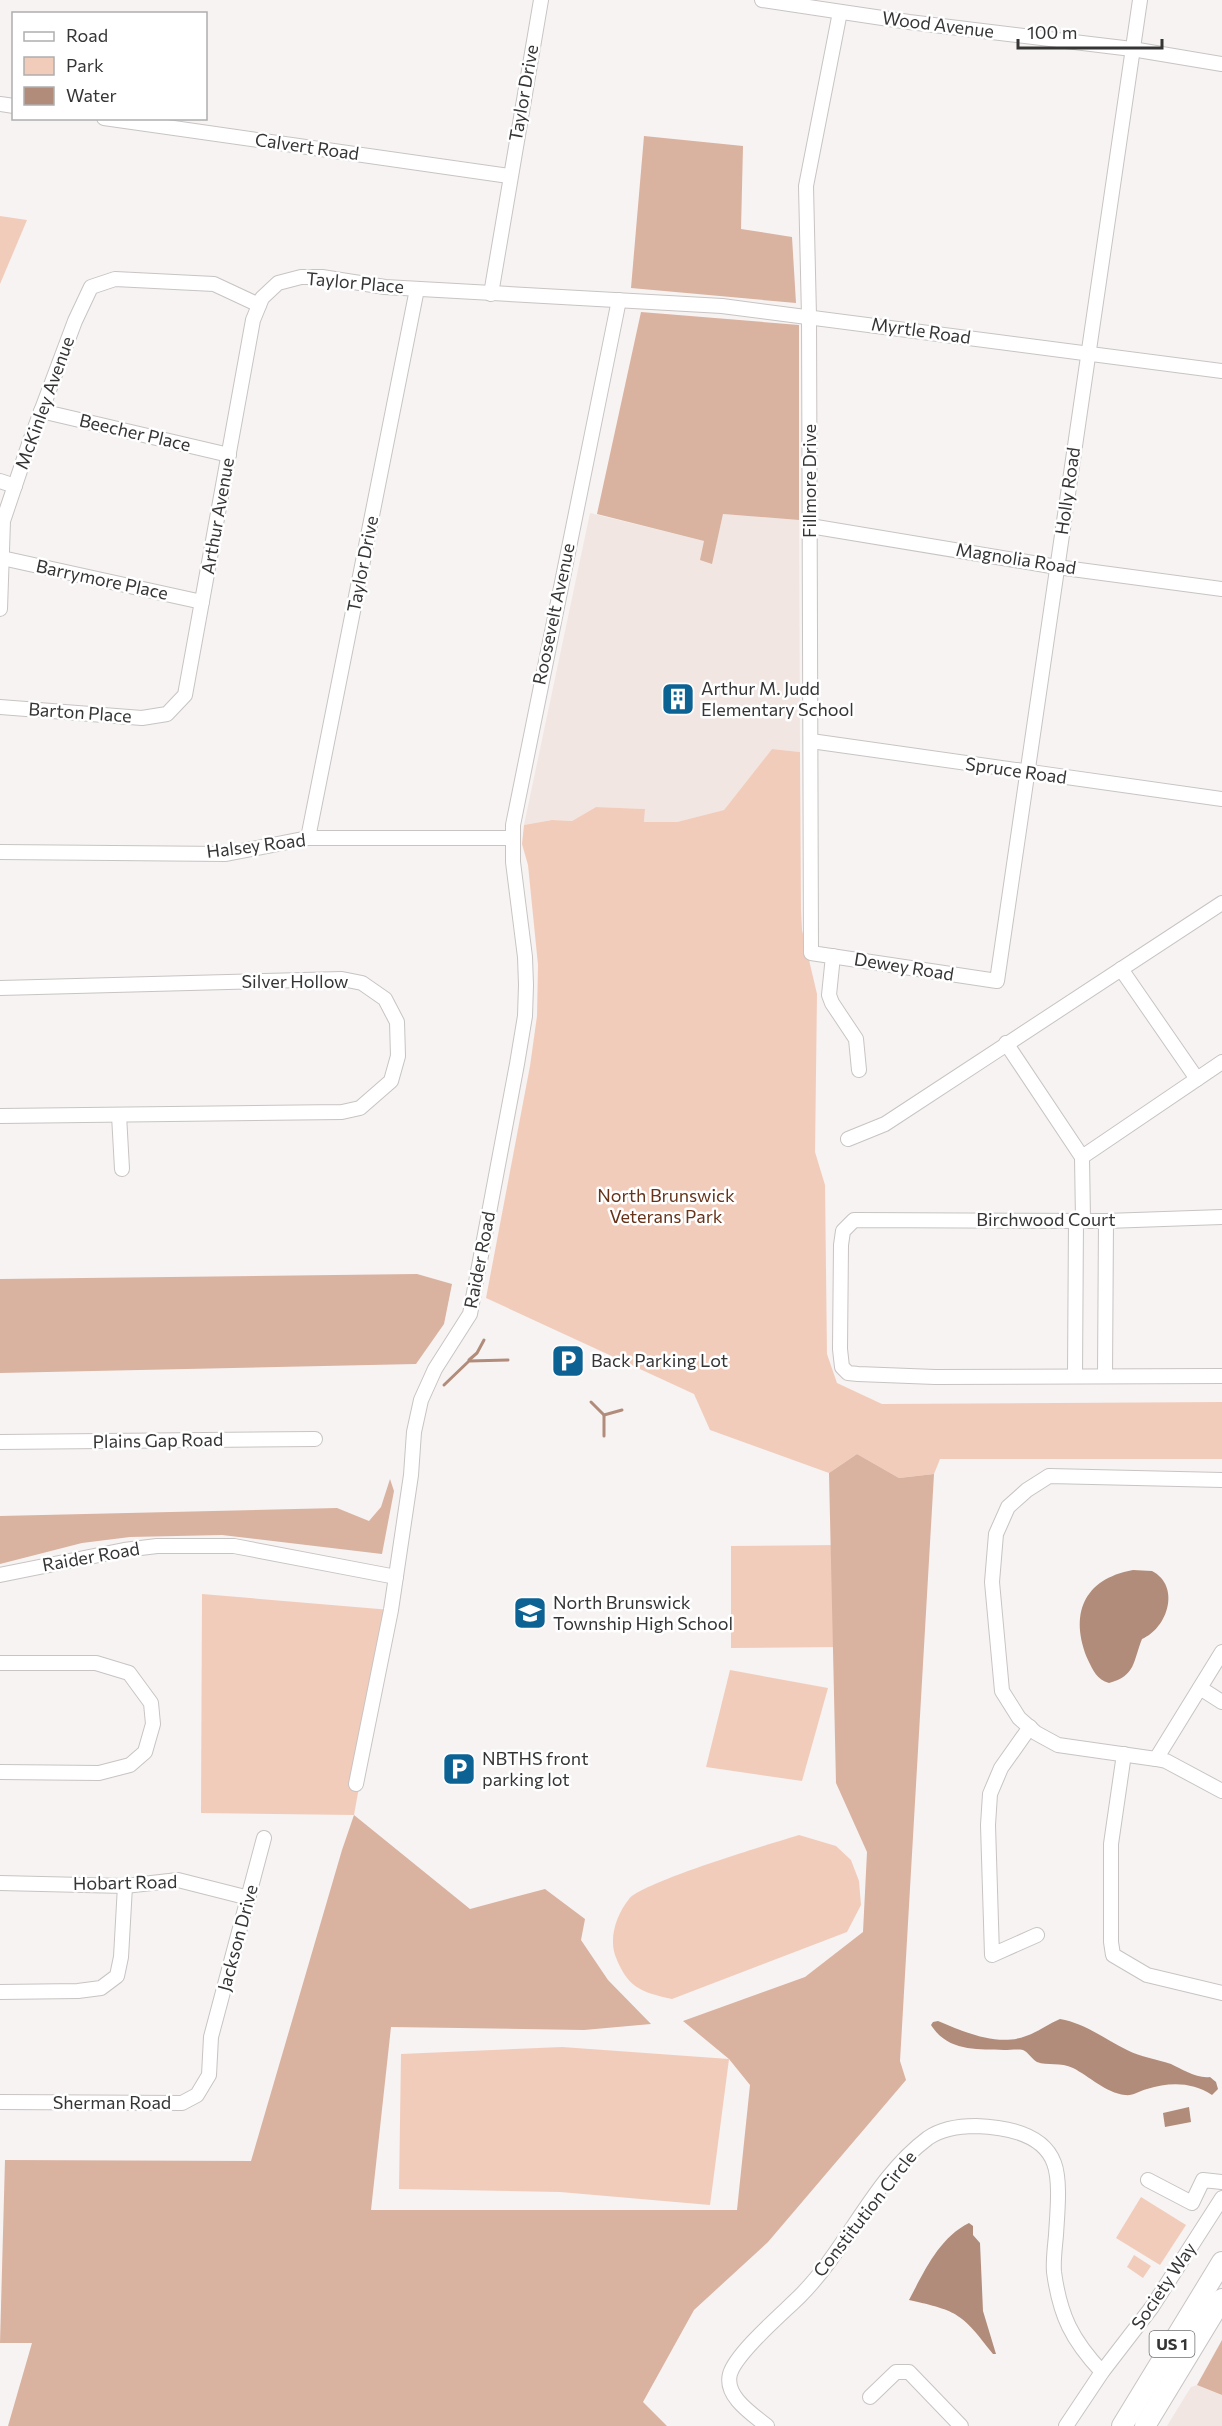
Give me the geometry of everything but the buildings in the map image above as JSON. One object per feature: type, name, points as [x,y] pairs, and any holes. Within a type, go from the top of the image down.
[{"type":"highway","name":"US 1","points":[[1122,2426],[1222,2262]]},
{"type":"highway","name":"US 1","points":[[1145,2426],[1222,2299]]},
{"type":"street","name":"Taylor Drive","points":[[491,294],[509,176],[541,0]]},
{"type":"street","name":"Wood Avenue","points":[[762,0],[909,22],[1132,49],[1222,64]]},
{"type":"street","name":"Holly Road","points":[[997,981],[1140,0]]},
{"type":"street","name":"Fillmore Drive","points":[[811,953],[809,316],[806,186],[840,12]]},
{"type":"street","name":"Calvert Road","points":[[118,120],[509,176]]},
{"type":"street","name":"Taylor Place","points":[[259,305],[262,298],[278,283],[301,277],[322,277],[385,287],[619,300]]},
{"type":"street","name":"McKinley Avenue","points":[[0,609],[3,521],[41,411],[91,287],[115,279],[214,284],[259,305]]},
{"type":"street","name":"Taylor Drive","points":[[308,838],[417,289]]},
{"type":"street","name":"Myrtle Road","points":[[619,300],[722,306],[809,316],[1222,371]]},
{"type":"street","name":"Roosevelt Avenue","points":[[522,930],[512,838],[522,772],[619,300]]},
{"type":"street","name":"Arthur Avenue","points":[[160,715],[167,714],[186,695],[253,320],[259,305]]},
{"type":"street","name":"Beecher Place","points":[[41,411],[229,455]]},
{"type":"street","points":[[0,481],[15,486]]},
{"type":"street","name":"Magnolia Road","points":[[810,526],[1057,567],[1222,589]]},
{"type":"street","name":"Barrymore Place","points":[[2,558],[202,602]]},
{"type":"street","name":"Barton Place","points":[[0,707],[142,718],[160,715]]},
{"type":"street","name":"Spruce Road","points":[[811,741],[1222,799]]},
{"type":"street","name":"Halsey Road","points":[[0,852],[226,854],[308,838],[512,838]]},
{"type":"street","points":[[848,1139],[885,1124],[1222,903]]},
{"type":"street","name":"Raider Road","points":[[356,1784],[396,1577],[411,1475],[414,1432],[421,1401],[435,1369],[470,1314],[474,1295],[525,1016],[526,985],[522,930]]},
{"type":"street","name":"Dewey Road","points":[[811,953],[997,981]]},
{"type":"street","points":[[833,957],[829,995],[856,1039],[859,1070]]},
{"type":"street","points":[[1121,969],[1197,1079]]},
{"type":"street","name":"Silver Hollow","points":[[0,988],[342,979],[362,983],[385,999],[397,1022],[398,1056],[391,1081],[360,1108],[342,1112],[0,1116]]},
{"type":"street","points":[[1006,1043],[1082,1157],[1075,1376],[1222,1376]]},
{"type":"street","points":[[1082,1157],[1222,1062]]},
{"type":"street","points":[[119,1115],[122,1169]]},
{"type":"street","name":"Birchwood Court","points":[[1075,1376],[935,1377],[848,1373],[842,1367],[840,1350],[843,1231],[850,1222],[870,1218],[1106,1221],[1222,1217]]},
{"type":"street","points":[[1105,1376],[1106,1221]]},
{"type":"street","name":"Plains Gap Road","points":[[0,1442],[315,1439]]},
{"type":"street","points":[[1222,1480],[1049,1476],[1027,1490],[1008,1507],[996,1534],[992,1582],[1002,1691],[1019,1718],[1058,1745],[1166,1761],[1222,1791]]},
{"type":"street","name":"Raider Road","points":[[0,1575],[124,1550],[157,1546],[234,1546],[396,1577]]},
{"type":"street","points":[[1156,1759],[1222,1652]]},
{"type":"street","points":[[0,1663],[96,1663],[129,1673],[151,1703],[153,1724],[145,1752],[130,1765],[99,1773],[0,1772]]},
{"type":"street","points":[[1200,1688],[1222,1702]]},
{"type":"street","points":[[1030,1727],[1001,1768],[990,1794],[988,1825],[992,1955],[1037,1935]]},
{"type":"street","points":[[1124,1754],[1112,1844],[1111,1942],[1113,1955],[1147,1975],[1222,1993]]},
{"type":"street","name":"Jackson Drive","points":[[211,2037],[264,1838]]},
{"type":"street","name":"Hobart Road","points":[[0,1883],[125,1886],[178,1880],[249,1898]]},
{"type":"street","points":[[0,1992],[78,1991],[101,1988],[117,1976],[121,1957],[125,1886]]},
{"type":"street","name":"Sherman Road","points":[[0,2102],[182,2103],[197,2095],[209,2075],[211,2037]]},
{"type":"street","name":"Constitution Circle","points":[[767,2426],[747,2410],[730,2386],[730,2374],[738,2359],[806,2290],[900,2164],[931,2136],[953,2128],[976,2126],[1013,2130],[1034,2139],[1046,2149],[1054,2163],[1056,2181],[1054,2270],[1066,2322],[1081,2349],[1102,2372]]},
{"type":"street","points":[[1148,2180],[1213,2213]]},
{"type":"street","points":[[1192,2203],[1203,2180],[1222,2182]]},
{"type":"street","name":"Society Way","points":[[1102,2372],[1152,2307],[1222,2198]]},
{"type":"street","points":[[870,2397],[896,2372],[909,2372],[961,2426]]},
{"type":"street","points":[[1066,2426],[1102,2372]]},
{"type":"shaded area","points":[[644,136],[743,146],[741,229],[792,237],[796,303],[631,288]]},
{"type":"shaded area","points":[[641,312],[799,325],[799,520],[723,514],[712,564],[700,560],[704,541],[597,514]]},
{"type":"shaded area","points":[[590,513],[716,544],[723,514],[799,520],[800,752],[772,749],[724,810],[677,822],[644,822],[645,809],[596,807],[572,821],[552,820],[524,825]]},
{"type":"shaded area","points":[[417,1274],[452,1284],[444,1324],[416,1364],[0,1373],[0,1279]]},
{"type":"shaded area","points":[[857,1454],[899,1478],[934,1474],[900,2061],[906,2080],[768,2242],[694,2310],[643,2402],[667,2426],[8,2426],[32,2343],[0,2343],[5,2160],[251,2161],[354,1815],[470,1909],[545,1889],[585,1919],[581,1940],[608,1980],[651,2024],[584,2030],[391,2027],[371,2210],[737,2210],[750,2085],[729,2059],[683,2021],[805,1977],[863,1932],[867,1852],[836,1783],[829,1473]]},
{"type":"shaded area","points":[[390,1479],[394,1491],[382,1554],[222,1535],[130,1537],[82,1543],[0,1564],[0,1516],[337,1508],[369,1521],[381,1507]]},
{"type":"shaded area","points":[[1222,2340],[1222,2395],[1197,2385]]},
{"type":"shaded area","points":[[1197,2385],[1222,2395],[1222,2426],[1167,2426],[1191,2387]]},
{"type":"green space","points":[[0,216],[27,220],[0,284]]},
{"type":"green space","name":"North Brunswick Veterans Park","points":[[772,749],[800,752],[802,930],[817,994],[815,1152],[825,1185],[827,1354],[837,1383],[882,1404],[1222,1402],[1222,1459],[940,1459],[934,1474],[899,1478],[857,1454],[829,1473],[710,1430],[694,1394],[486,1298],[530,1066],[537,1016],[538,965],[528,865],[522,844],[524,825],[552,820],[572,821],[596,807],[645,809],[644,822],[677,822],[724,810]]},
{"type":"green space","points":[[838,1545],[839,1647],[731,1648],[731,1546]]},
{"type":"green space","points":[[202,1594],[391,1610],[354,1815],[201,1813]]},
{"type":"green space","points":[[730,1670],[828,1688],[802,1781],[706,1767]]},
{"type":"green space","points":[[799,1835],[836,1846],[851,1860],[859,1881],[861,1905],[847,1932],[672,1999],[643,1990],[624,1974],[615,1955],[613,1940],[618,1918],[629,1899],[657,1883]]},
{"type":"green space","points":[[562,2047],[729,2059],[710,2205],[560,2192],[399,2189],[401,2054]]},
{"type":"green space","points":[[1141,2197],[1186,2225],[1160,2265],[1116,2238]]},
{"type":"green space","points":[[1134,2255],[1151,2266],[1143,2278],[1127,2267]]},
{"type":"water","points":[[1133,1570],[1152,1571],[1161,1578],[1166,1586],[1168,1606],[1159,1626],[1142,1639],[1129,1672],[1109,1683],[1098,1677],[1088,1660],[1082,1644],[1081,1614],[1092,1591],[1102,1582]]},
{"type":"water","points":[[1060,2019],[1086,2028],[1132,2052],[1171,2064],[1195,2075],[1210,2077],[1216,2082],[1218,2089],[1212,2095],[1197,2088],[1172,2084],[1131,2095],[1118,2094],[1068,2066],[1037,2062],[1023,2050],[974,2049],[954,2045],[938,2034],[931,2025],[938,2021],[981,2037],[1004,2040],[1026,2036]]},
{"type":"water","points":[[1189,2107],[1191,2122],[1165,2127],[1163,2113]]},
{"type":"water","points":[[969,2223],[973,2226],[973,2235],[980,2243],[983,2311],[996,2354],[993,2354],[974,2330],[958,2316],[939,2307],[909,2300],[927,2266],[941,2246],[958,2229]]},
{"type":"waterway","points":[[469,1360],[477,1353],[484,1340]]},
{"type":"waterway","points":[[444,1385],[469,1361],[508,1360]]},
{"type":"waterway","points":[[591,1402],[604,1415],[604,1436]]},
{"type":"waterway","points":[[604,1415],[622,1410]]},
{"type":"place","name":"Arthur M. Judd Elementary School","points":[[678,699]]},
{"type":"place","name":"Back Parking Lot","points":[[568,1361]]},
{"type":"place","name":"North Brunswick Township High School","points":[[530,1613]]},
{"type":"place","name":"NBTHS front parking lot","points":[[459,1769]]}]
